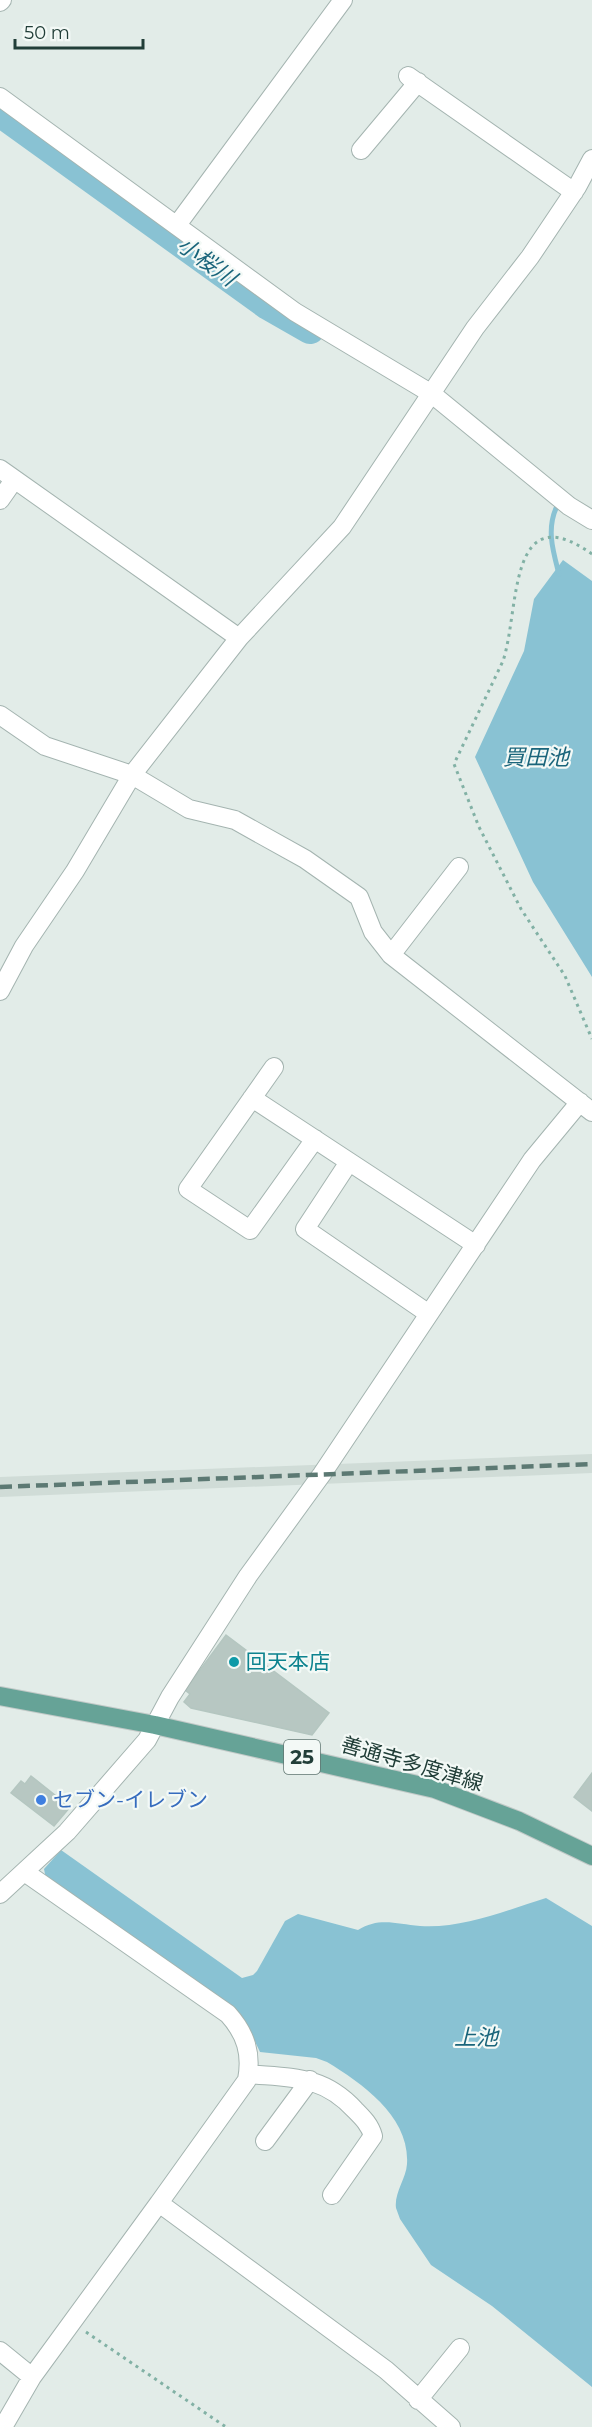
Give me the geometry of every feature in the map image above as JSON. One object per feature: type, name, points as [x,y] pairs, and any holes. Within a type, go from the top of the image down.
[{"type":"main road","name":"善通寺多度津線","points":[[0,1696],[155,1725],[435,1790],[519,1821],[592,1856]]},
{"type":"street","points":[[177,225],[343,0]]},
{"type":"street","points":[[362,150],[413,79],[574,192]]},
{"type":"street","points":[[0,97],[295,312],[432,394],[569,506],[592,520]]},
{"type":"street","points":[[0,991],[24,946],[75,871],[132,775],[239,638],[342,526],[475,328],[530,257],[574,192],[592,159]]},
{"type":"street","points":[[0,500],[7,474],[239,638]]},
{"type":"street","points":[[0,715],[45,746],[132,775],[189,809],[235,820],[305,859],[359,897],[373,932],[391,956],[586,1107],[532,1160],[322,1474],[248,1576],[170,1697],[147,1740],[67,1832],[26,1873],[0,1894]]},
{"type":"street","points":[[391,956],[428,894],[459,867]]},
{"type":"street","points":[[274,1067],[188,1189],[250,1230],[315,1139]]},
{"type":"street","points":[[252,1098],[476,1245]]},
{"type":"street","points":[[349,1162],[305,1229],[429,1314]]},
{"type":"street","points":[[3,2427],[32,2377],[238,2096],[248,2074],[251,2058],[238,2025],[228,2014],[26,1873]]},
{"type":"street","points":[[248,2074],[321,2083],[348,2102],[371,2127],[373,2136],[332,2195]]},
{"type":"street","points":[[265,2141],[310,2080]]},
{"type":"street","points":[[159,2203],[386,2370],[451,2427]]},
{"type":"street","points":[[418,2400],[460,2348]]},
{"type":"street","points":[[0,2351],[32,2377]]},
{"type":"path","points":[[592,554],[556,536],[544,538],[530,546],[522,563],[509,644],[454,764],[484,837],[521,909],[566,976],[592,1039]]},
{"type":"path","points":[[71,2323],[226,2427]]},
{"type":"shaded area","points":[[592,1454],[592,1473],[0,1497],[0,1477]]},
{"type":"water","name":"買田池","points":[[563,560],[592,581],[592,977],[533,882],[475,757],[524,651],[534,599]]},
{"type":"water","name":"上池","points":[[61,1850],[242,1978],[253,1975],[257,1971],[285,1921],[298,1914],[358,1930],[381,1922],[420,1926],[452,1925],[484,1918],[546,1898],[592,1926],[592,2387],[492,2306],[431,2265],[400,2219],[396,2208],[407,2164],[406,2147],[401,2131],[382,2104],[355,2081],[327,2062],[316,2058],[260,2052],[246,2023],[229,2005],[46,1879],[44,1869]]},
{"type":"building","name":"回天本店","points":[[226,1635],[329,1713],[312,1735],[191,1708],[184,1702],[190,1694],[185,1690]]},
{"type":"building","points":[[592,1773],[592,1811],[574,1797]]},
{"type":"building","name":"セブン-イレブン","points":[[31,1776],[70,1807],[54,1826],[11,1793],[21,1781],[25,1784]]},
{"type":"waterway","name":"小桜川","points":[[0,112],[268,305],[310,329]]},
{"type":"waterway","points":[[557,506],[551,532],[559,574]]},
{"type":"railway","points":[[0,1487],[592,1464]]},
{"type":"place","name":"回天本店","points":[[234,1662]]},
{"type":"place","name":"セブン-イレブン","points":[[41,1800]]}]
